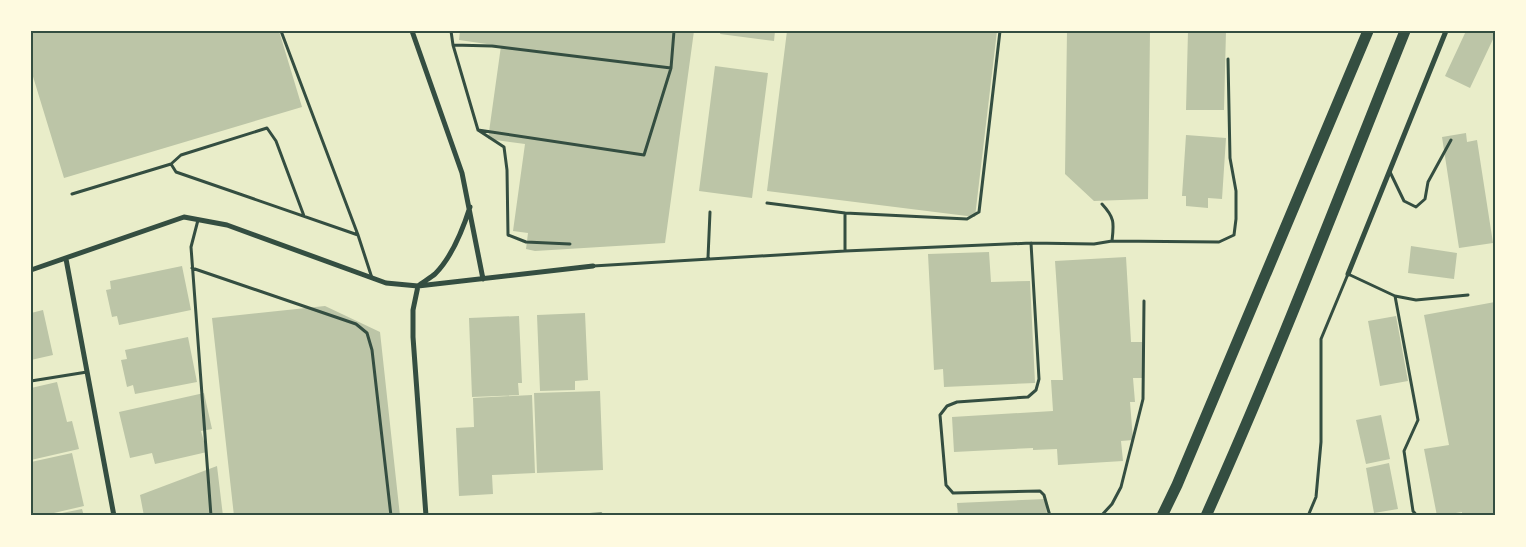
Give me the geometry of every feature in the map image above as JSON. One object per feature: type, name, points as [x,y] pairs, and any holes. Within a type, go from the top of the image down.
[{"type":"highway","points":[[1162,516],[1177,485],[1368,31]]},
{"type":"highway","points":[[1206,516],[1300,294],[1405,31]]},
{"type":"street","points":[[412,31],[462,173],[483,278]]},
{"type":"street","points":[[1348,274],[1446,31]]},
{"type":"street","points":[[426,516],[413,337],[413,310],[418,286],[435,274],[450,254],[463,230],[470,206]]},
{"type":"street","points":[[31,270],[184,217],[227,225],[386,283],[418,286],[593,266]]},
{"type":"street","points":[[66,259],[114,516]]},
{"type":"lane","points":[[281,31],[358,234],[372,278]]},
{"type":"lane","points":[[451,31],[453,45],[478,130],[504,147],[507,170],[508,235],[526,242],[570,244]]},
{"type":"lane","points":[[478,130],[644,154],[670,68],[674,31]]},
{"type":"lane","points":[[767,202],[844,213],[967,219],[979,212],[1000,31]]},
{"type":"lane","points":[[453,45],[492,46],[670,68]]},
{"type":"lane","points":[[593,266],[708,258],[1031,243],[1094,244],[1112,241],[1219,242],[1234,235],[1236,219],[1236,191],[1230,158],[1228,60]]},
{"type":"lane","points":[[72,194],[171,164],[181,156],[267,128],[276,140],[304,216]]},
{"type":"lane","points":[[1390,172],[1404,201],[1416,207],[1425,199],[1428,182],[1451,140]]},
{"type":"lane","points":[[171,164],[176,172],[358,234]]},
{"type":"lane","points":[[1102,204],[1112,214],[1112,241]]},
{"type":"lane","points":[[708,258],[710,212]]},
{"type":"lane","points":[[844,213],[845,251]]},
{"type":"lane","points":[[198,219],[191,247],[211,516]]},
{"type":"lane","points":[[1031,243],[1039,380],[1036,390],[1028,396],[957,402],[947,406],[940,415],[946,485],[953,493],[1040,491],[1044,495],[1050,516]]},
{"type":"lane","points":[[192,268],[356,324],[367,333],[372,350],[391,516]]},
{"type":"lane","points":[[1308,516],[1316,497],[1321,442],[1321,339],[1348,274],[1395,296],[1416,300],[1468,296]]},
{"type":"lane","points":[[1395,296],[1418,420],[1404,452],[1413,511],[1417,516]]},
{"type":"lane","points":[[1101,516],[1112,504],[1121,487],[1143,399],[1144,301]]},
{"type":"lane","points":[[31,381],[87,372]]},
{"type":"lane","points":[[556,516],[601,514]]},
{"type":"building","points":[[31,31],[279,31],[302,107],[64,178],[31,70]]},
{"type":"building","points":[[460,31],[694,31],[665,243],[535,251],[526,249],[528,233],[513,231],[525,144],[488,139],[501,46],[459,40]]},
{"type":"building","points":[[721,31],[775,31],[774,41],[720,34]]},
{"type":"building","points":[[787,31],[997,31],[975,217],[767,191]]},
{"type":"building","points":[[1067,31],[1150,31],[1148,199],[1094,201],[1065,174]]},
{"type":"building","points":[[1188,31],[1226,31],[1224,110],[1186,110]]},
{"type":"building","points":[[1466,31],[1495,31],[1495,35],[1470,88],[1445,76]]},
{"type":"building","points":[[715,66],[768,73],[752,198],[699,191]]},
{"type":"building","points":[[1466,133],[1467,142],[1477,140],[1493,243],[1459,248],[1442,137]]},
{"type":"building","points":[[1186,135],[1226,138],[1222,199],[1208,198],[1208,208],[1186,206],[1186,196],[1182,196]]},
{"type":"building","points":[[1411,246],[1457,253],[1454,279],[1408,273]]},
{"type":"building","points":[[989,252],[991,282],[1030,281],[1035,383],[944,387],[943,369],[934,370],[928,254]]},
{"type":"building","points":[[1126,257],[1131,342],[1142,342],[1144,378],[1133,378],[1135,402],[1130,402],[1133,440],[1121,441],[1123,461],[1058,465],[1057,449],[1033,450],[1033,448],[954,452],[952,417],[1053,411],[1051,380],[1063,380],[1055,261]]},
{"type":"building","points":[[182,266],[191,310],[119,325],[117,316],[112,317],[106,290],[111,289],[110,281]]},
{"type":"building","points":[[1495,302],[1495,516],[1462,516],[1462,512],[1437,516],[1424,449],[1449,445],[1424,315]]},
{"type":"building","points":[[325,306],[380,332],[400,516],[234,516],[212,318]]},
{"type":"building","points":[[43,310],[53,355],[31,360],[31,313]]},
{"type":"building","points":[[585,313],[588,380],[575,381],[575,390],[540,391],[537,315]]},
{"type":"building","points":[[519,316],[522,383],[518,383],[519,395],[472,397],[469,318]]},
{"type":"building","points":[[1396,316],[1408,381],[1380,386],[1368,321]]},
{"type":"building","points":[[188,337],[197,382],[135,394],[133,385],[127,387],[121,360],[127,359],[125,350]]},
{"type":"building","points":[[57,382],[67,422],[72,421],[79,449],[31,460],[31,388]]},
{"type":"building","points":[[600,391],[603,470],[537,473],[534,393]]},
{"type":"building","points":[[204,393],[212,429],[201,431],[207,452],[155,464],[152,453],[130,458],[119,412]]},
{"type":"building","points":[[532,395],[535,473],[492,475],[493,494],[459,496],[456,428],[474,427],[473,398]]},
{"type":"building","points":[[1381,415],[1390,459],[1366,464],[1356,420]]},
{"type":"building","points":[[72,453],[84,506],[41,516],[31,516],[31,462]]},
{"type":"building","points":[[1389,463],[1398,509],[1374,513],[1366,468]]},
{"type":"building","points":[[217,466],[223,516],[144,516],[140,495]]},
{"type":"building","points":[[1046,499],[1047,516],[958,516],[957,503]]},
{"type":"building","points":[[82,509],[84,516],[52,516],[52,515]]}]
